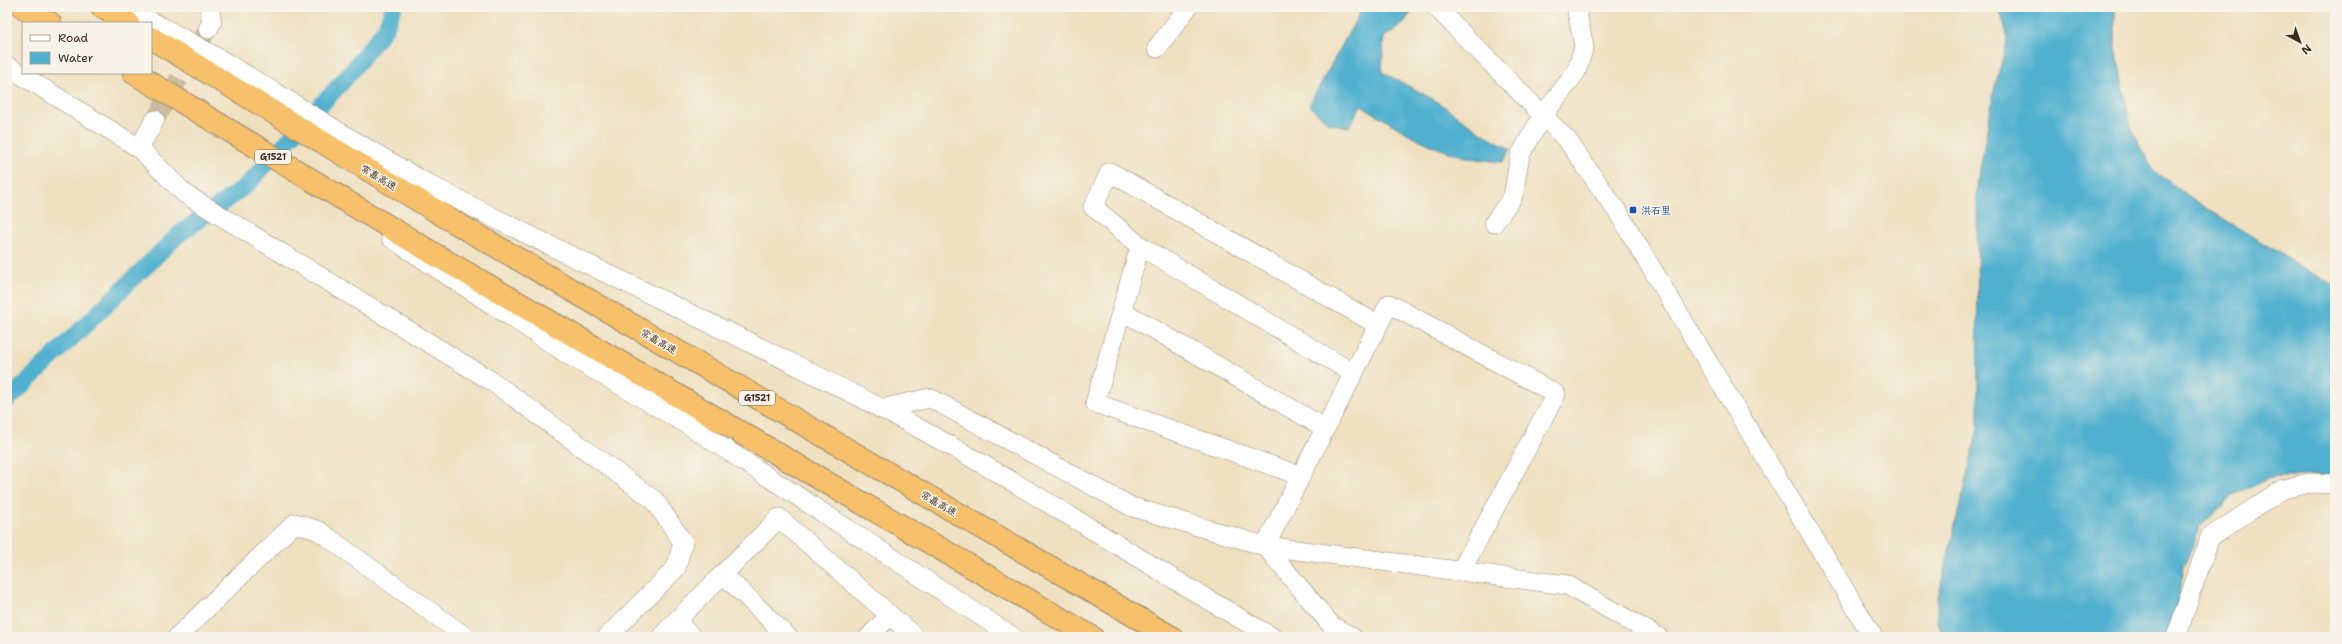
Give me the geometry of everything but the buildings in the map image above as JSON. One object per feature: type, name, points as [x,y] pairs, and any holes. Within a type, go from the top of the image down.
[{"type":"highway","points":[[23,7],[48,22]]},
{"type":"highway","points":[[102,7],[126,22]]},
{"type":"highway","name":"常嘉高速","points":[[152,39],[449,219],[1171,637]]},
{"type":"highway","name":"G1521","points":[[136,74],[325,189],[1092,637]]},
{"type":"street","points":[[122,7],[170,30],[434,187],[796,364],[923,431],[1272,637]]},
{"type":"street","points":[[208,29],[212,22],[209,7]]},
{"type":"street","points":[[1156,48],[1188,7]]},
{"type":"street","points":[[1436,7],[1542,117],[1568,141],[1619,214],[1873,637]]},
{"type":"street","points":[[1494,223],[1513,196],[1520,155],[1542,117],[1576,72],[1584,47],[1576,7]]},
{"type":"street","points":[[7,66],[139,148],[186,194],[493,382],[654,500],[683,542],[676,568],[608,637]]},
{"type":"street","points":[[139,148],[155,120]]},
{"type":"street","points":[[1354,373],[1140,246],[1093,207],[1110,172],[1378,325]]},
{"type":"street","points":[[325,189],[412,253],[569,355],[697,431],[1012,637]]},
{"type":"street","points":[[1140,246],[1095,402],[1301,476]]},
{"type":"street","points":[[1265,546],[1389,304],[1556,394],[1461,571]]},
{"type":"street","points":[[1122,311],[1325,428]]},
{"type":"street","points":[[881,409],[930,398],[1132,508],[1265,546],[1567,585],[1658,637]]},
{"type":"street","points":[[2176,637],[2210,537],[2283,489],[2309,483],[2335,484]]},
{"type":"street","points":[[661,637],[779,518],[914,637]]},
{"type":"street","points":[[176,637],[296,523],[319,531],[466,637]]},
{"type":"street","points":[[1265,546],[1332,626],[1352,637]]},
{"type":"street","points":[[723,574],[788,637]]},
{"type":"street","points":[[869,637],[890,615]]},
{"type":"street","points":[[676,621],[692,637]]},
{"type":"water","points":[[1363,7],[1415,7],[1403,24],[1384,37],[1382,72],[1433,99],[1482,133],[1511,149],[1503,162],[1481,160],[1462,156],[1428,144],[1361,105],[1349,127],[1328,123],[1309,105]]},
{"type":"water","points":[[1999,7],[2115,7],[2115,43],[2130,125],[2153,170],[2201,205],[2335,287],[2335,476],[2274,476],[2231,497],[2201,526],[2184,566],[2179,600],[2168,637],[1944,637],[1937,622],[1937,601],[1978,429],[1977,187],[1994,90],[2008,38]]},
{"type":"waterway","points":[[7,401],[178,235],[247,185],[345,79],[385,29],[394,7]]},
{"type":"tunnel","points":[[155,120],[208,29]]},
{"type":"place","name":"洪石里","points":[[1633,210]]}]
